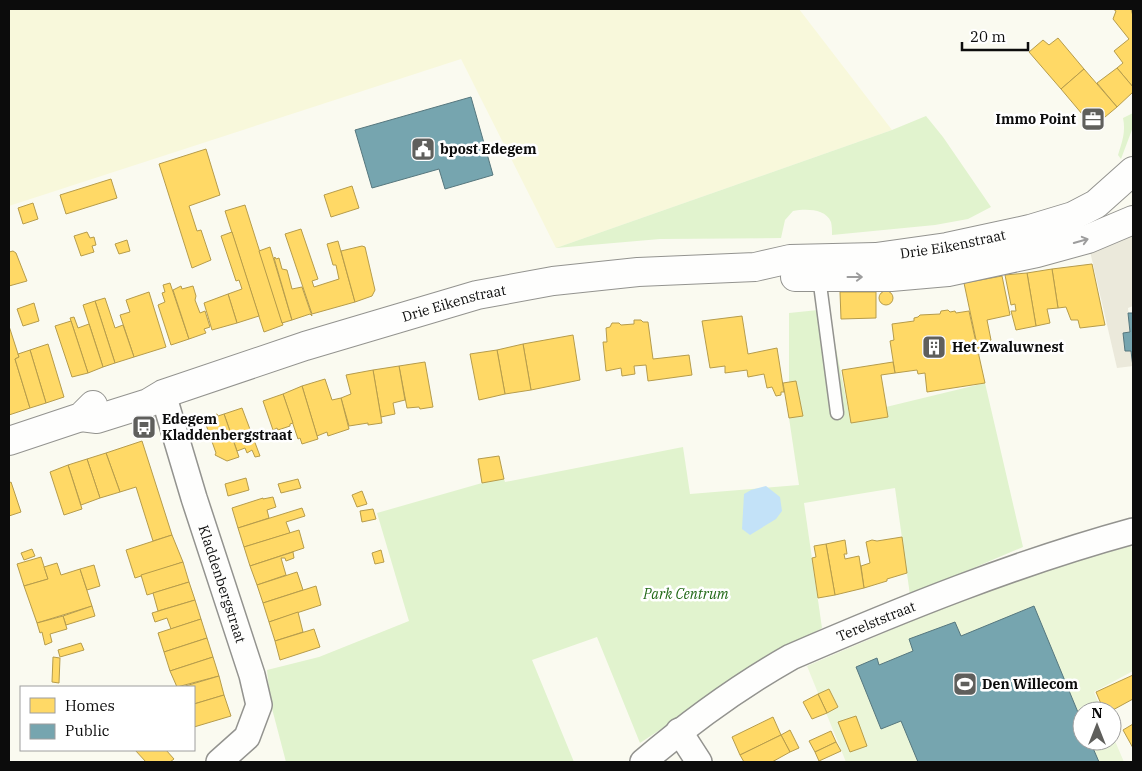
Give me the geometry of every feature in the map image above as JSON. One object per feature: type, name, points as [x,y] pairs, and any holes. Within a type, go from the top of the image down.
[{"type":"street","name":"Drie Eikenstraat","points":[[755,267],[795,277],[891,278],[948,272],[1033,241],[1096,204],[1133,171]]},
{"type":"street","name":"Drie Eikenstraat","points":[[9,441],[81,417],[97,419],[148,403],[163,394],[305,346],[441,304],[477,295],[553,282],[638,272],[755,267],[790,259],[876,257],[947,247],[1033,241],[1088,240],[1133,220]]},
{"type":"street","name":"Kladdenbergstraat","points":[[163,394],[194,498],[252,675],[259,705],[246,737],[219,762]]},
{"type":"street","name":"Terelststraat","points":[[643,762],[679,731],[765,672],[791,657],[966,585],[1085,544],[1133,531]]},
{"type":"street","points":[[679,731],[699,762]]},
{"type":"lane","points":[[819,277],[837,413]]},
{"type":"green space","points":[[9,9],[799,9],[892,130],[556,248],[461,59],[9,206]]},
{"type":"green space","points":[[1133,113],[1133,127],[1121,159],[1118,155],[1124,132],[1123,118]]},
{"type":"green space","points":[[926,116],[943,137],[991,207],[968,219],[935,225],[832,235],[831,222],[824,214],[814,210],[798,210],[793,211],[785,220],[781,238],[660,239],[556,248],[892,130]]},
{"type":"green space","name":"Park Centrum","points":[[828,309],[851,423],[887,417],[886,407],[985,383],[1023,547],[910,595],[895,488],[804,503],[822,628],[761,663],[640,743],[597,637],[532,660],[574,762],[286,762],[270,701],[267,670],[319,657],[409,621],[377,513],[482,483],[504,479],[505,482],[683,447],[690,494],[799,485],[789,418],[789,313]]},
{"type":"green space","points":[[1130,543],[1133,556],[1133,671],[1094,692],[1098,701],[1072,701],[1072,751],[1119,751],[1124,762],[846,762],[807,666],[1024,573]]},
{"type":"shaded area","points":[[1133,230],[1133,306],[1128,308],[1130,332],[1123,333],[1125,351],[1131,351],[1133,366],[1117,368],[1089,247]]},
{"type":"water","points":[[766,486],[780,497],[782,511],[776,519],[750,535],[742,529],[744,494]]},
{"type":"building: Homes","points":[[1113,9],[1131,9],[1133,16],[1133,87],[1117,68],[1123,63],[1114,51],[1129,39],[1113,19],[1116,11]]},
{"type":"building: Homes","points":[[1058,38],[1084,69],[1061,89],[1029,52],[1043,40],[1049,45]]},
{"type":"building: Homes","points":[[1117,68],[1133,87],[1133,92],[1117,107],[1097,83]]},
{"type":"building: Homes","points":[[1084,69],[1117,107],[1093,127],[1061,89]]},
{"type":"building: Homes","points":[[206,149],[220,195],[189,206],[197,231],[201,230],[211,260],[192,268],[159,164]]},
{"type":"building: Homes","points":[[111,179],[117,198],[66,214],[60,195]]},
{"type":"building: Homes","points":[[352,186],[359,208],[331,217],[324,195]]},
{"type":"building: Homes","points":[[33,203],[38,219],[23,224],[18,208]]},
{"type":"building: Homes","points":[[245,205],[283,325],[264,332],[225,211]]},
{"type":"building: Homes","points":[[301,229],[318,279],[312,281],[314,287],[339,279],[336,265],[333,265],[327,244],[338,241],[355,302],[312,314],[285,234]]},
{"type":"building: Homes","points":[[87,232],[90,238],[94,237],[96,245],[92,246],[94,252],[81,256],[74,236]]},
{"type":"building: Homes","points":[[232,232],[259,316],[237,323],[228,294],[242,289],[239,280],[236,281],[221,236]]},
{"type":"building: Homes","points":[[127,240],[130,251],[119,254],[115,244]]},
{"type":"building: Homes","points":[[270,247],[292,320],[282,323],[259,251]]},
{"type":"building: Homes","points":[[365,247],[375,290],[372,296],[355,302],[341,251]]},
{"type":"building: Homes","points":[[13,251],[16,253],[27,281],[9,286],[9,252]]},
{"type":"building: Homes","points":[[275,257],[276,259],[279,258],[282,269],[287,270],[292,289],[302,287],[312,316],[310,314],[292,320]]},
{"type":"building: Homes","points":[[1092,264],[1105,325],[1080,328],[1078,320],[1071,320],[1066,307],[1058,308],[1052,269]]},
{"type":"building: Homes","points":[[1052,269],[1058,308],[1047,309],[1050,323],[1036,326],[1027,273]]},
{"type":"building: Homes","points":[[1027,273],[1036,326],[1016,330],[1011,311],[1016,311],[1015,304],[1011,305],[1005,275]]},
{"type":"building: Homes","points":[[1002,276],[1010,315],[987,320],[991,340],[987,342],[989,351],[979,354],[964,283]]},
{"type":"building: Homes","points":[[170,283],[189,339],[171,345],[158,305],[165,302],[162,293],[165,292],[163,285]]},
{"type":"building: Homes","points":[[181,286],[182,289],[193,286],[196,296],[195,300],[200,313],[205,311],[210,327],[204,329],[206,333],[189,339],[173,290]]},
{"type":"building: Homes","points":[[886,291],[891,293],[893,298],[891,303],[886,305],[881,303],[879,298],[881,293]]},
{"type":"building: Homes","points":[[149,292],[166,347],[134,357],[120,315],[130,312],[126,300]]},
{"type":"building: Homes","points":[[840,292],[876,292],[876,318],[841,319]]},
{"type":"building: Homes","points":[[228,294],[237,323],[212,330],[204,303]]},
{"type":"building: Homes","points":[[105,298],[115,328],[123,325],[134,357],[115,363],[95,301]]},
{"type":"building: Homes","points":[[95,301],[115,363],[103,367],[83,305]]},
{"type":"building: Homes","points":[[34,303],[39,321],[23,326],[17,309]]},
{"type":"building: Homes","name":"Het Zwaluwnest","points":[[948,310],[950,312],[955,311],[956,313],[969,311],[985,383],[927,392],[925,373],[918,374],[917,370],[895,373],[890,341],[894,340],[892,324],[914,321],[914,318],[920,315],[940,314],[941,311]]},
{"type":"building: Homes","points":[[742,316],[748,354],[777,348],[784,392],[781,392],[781,395],[776,396],[772,387],[767,388],[764,374],[748,377],[747,370],[725,373],[725,366],[710,368],[702,321]]},
{"type":"building: Homes","points":[[74,317],[78,328],[89,324],[103,367],[88,373],[70,318]]},
{"type":"building: Homes","points":[[634,320],[648,322],[653,359],[689,355],[692,375],[648,381],[646,365],[634,366],[635,374],[622,376],[621,368],[606,371],[603,342],[607,342],[606,328],[610,327],[612,323],[619,323],[621,325],[634,324]]},
{"type":"building: Homes","points":[[71,321],[88,373],[72,377],[55,326]]},
{"type":"building: Homes","points":[[9,326],[19,357],[15,359],[30,408],[9,415]]},
{"type":"building: Homes","points":[[573,335],[580,380],[531,390],[523,344]]},
{"type":"building: Homes","points":[[48,344],[64,397],[46,403],[30,350]]},
{"type":"building: Homes","points":[[523,344],[531,390],[505,394],[497,350]]},
{"type":"building: Homes","points":[[30,350],[46,403],[30,408],[15,359],[19,357],[18,354]]},
{"type":"building: Homes","points":[[497,350],[505,394],[479,400],[470,354]]},
{"type":"building: Homes","points":[[425,362],[433,407],[407,408],[399,366]]},
{"type":"building: Homes","points":[[893,362],[895,373],[881,375],[888,417],[851,423],[842,370]]},
{"type":"building: Homes","points":[[399,366],[405,400],[393,403],[395,414],[381,417],[373,370]]},
{"type":"building: Homes","points":[[373,370],[382,423],[349,426],[341,398],[351,394],[346,375]]},
{"type":"building: Homes","points":[[325,379],[332,400],[341,398],[349,429],[328,436],[327,432],[317,436],[302,386]]},
{"type":"building: Homes","points":[[796,381],[803,416],[789,418],[783,383]]},
{"type":"building: Homes","points":[[302,386],[318,439],[302,444],[300,438],[298,439],[283,394]]},
{"type":"building: Homes","points":[[283,394],[293,423],[290,426],[273,430],[263,401]]},
{"type":"building: Homes","points":[[242,408],[260,456],[255,457],[252,450],[247,453],[245,448],[237,451],[224,414]]},
{"type":"building: Homes","points":[[217,414],[218,416],[224,414],[239,457],[227,461],[215,455],[216,453],[204,419]]},
{"type":"building: Homes","points":[[142,441],[172,535],[153,541],[136,487],[120,492],[106,453]]},
{"type":"building: Homes","points":[[106,453],[120,492],[100,498],[87,459]]},
{"type":"building: Homes","points":[[499,456],[504,479],[482,483],[478,459]]},
{"type":"building: Homes","points":[[87,459],[100,498],[81,505],[68,465]]},
{"type":"building: Homes","points":[[68,465],[82,509],[64,515],[50,472]]},
{"type":"building: Homes","points":[[246,478],[249,490],[228,496],[225,484]]},
{"type":"building: Homes","points":[[298,479],[301,488],[281,493],[278,484]]},
{"type":"building: Homes","points":[[11,482],[21,512],[9,516],[9,483]]},
{"type":"building: Homes","points":[[362,491],[367,504],[357,507],[352,495]]},
{"type":"building: Homes","points":[[273,497],[276,507],[267,510],[269,518],[238,528],[232,508],[263,498]]},
{"type":"building: Homes","points":[[302,508],[305,516],[286,522],[290,533],[244,547],[238,528]]},
{"type":"building: Homes","points":[[373,509],[376,519],[362,522],[360,511]]},
{"type":"building: Homes","points":[[299,530],[304,548],[250,566],[244,547]]},
{"type":"building: Homes","points":[[172,535],[183,562],[135,578],[126,550]]},
{"type":"building: Homes","points":[[902,537],[907,573],[864,588],[861,566],[870,563],[866,542]]},
{"type":"building: Homes","points":[[845,540],[847,554],[844,554],[845,559],[859,556],[864,588],[835,595],[826,544]]},
{"type":"building: Homes","points":[[826,544],[835,595],[818,598],[812,558],[816,557],[814,546]]},
{"type":"building: Homes","points":[[32,549],[35,556],[24,560],[21,553]]},
{"type":"building: Homes","points":[[381,550],[384,562],[375,564],[372,553]]},
{"type":"building: Homes","points":[[293,552],[294,558],[286,561],[285,558],[281,558],[286,575],[257,585],[250,566]]},
{"type":"building: Homes","points":[[41,557],[48,579],[24,586],[17,564]]},
{"type":"building: Homes","points":[[183,562],[189,582],[147,595],[141,575]]},
{"type":"building: Homes","points":[[57,563],[61,575],[80,569],[92,606],[37,623],[24,586],[48,579],[44,567]]},
{"type":"building: Homes","points":[[94,565],[100,586],[87,590],[80,569]]},
{"type":"building: Homes","points":[[297,572],[303,590],[263,603],[257,585]]},
{"type":"building: Homes","points":[[189,582],[195,600],[158,611],[153,593]]},
{"type":"building: Homes","points":[[316,586],[321,605],[269,622],[263,603]]},
{"type":"building: Homes","points":[[195,600],[201,619],[171,629],[167,618],[155,622],[152,613]]},
{"type":"building: Homes","points":[[92,606],[95,616],[66,625],[63,616]]},
{"type":"building: Homes","points":[[298,612],[303,632],[275,641],[269,622]]},
{"type":"building: Homes","points":[[63,616],[67,629],[50,634],[52,642],[45,645],[42,632],[40,633],[37,623]]},
{"type":"building: Homes","points":[[201,619],[207,638],[164,652],[158,633]]},
{"type":"building: Homes","points":[[314,629],[320,647],[280,660],[275,641]]},
{"type":"building: Homes","points":[[207,638],[213,657],[170,671],[164,652]]},
{"type":"building: Homes","points":[[81,643],[84,650],[60,657],[58,650]]},
{"type":"building: Homes","points":[[53,657],[60,658],[59,683],[52,682]]},
{"type":"building: Homes","points":[[213,657],[219,676],[177,686],[170,671]]},
{"type":"building: Homes","points":[[1133,675],[1133,699],[1122,705],[1122,701],[1100,701],[1096,692]]},
{"type":"building: Homes","points":[[219,676],[224,695],[195,704],[195,686],[185,686]]},
{"type":"building: Homes","points":[[829,689],[838,707],[827,713],[818,694]]},
{"type":"building: Homes","points":[[818,694],[827,713],[812,719],[803,702]]},
{"type":"building: Homes","points":[[224,695],[231,716],[195,727],[195,704]]},
{"type":"building: Homes","points":[[856,716],[867,746],[850,752],[838,722]]},
{"type":"building: Homes","points":[[773,717],[781,735],[740,755],[732,737]]},
{"type":"building: Homes","points":[[1133,724],[1133,748],[1123,730]]},
{"type":"building: Homes","points":[[790,730],[799,748],[790,752],[781,735]]},
{"type":"building: Homes","points":[[831,731],[836,742],[815,752],[809,741]]},
{"type":"building: Homes","points":[[781,735],[790,752],[772,762],[744,762],[740,755]]},
{"type":"building: Homes","points":[[836,742],[841,751],[819,761],[815,752]]},
{"type":"building: Homes","points":[[136,751],[167,751],[174,759],[170,762],[146,762]]},
{"type":"building: Public","name":"bpost Edegem","points":[[471,97],[493,175],[445,189],[439,169],[372,188],[355,130]]},
{"type":"building: Public","points":[[1128,313],[1133,313],[1133,367],[1131,351],[1125,351],[1123,333],[1130,332]]},
{"type":"building: Public","name":"Den Willecom","points":[[1034,606],[1073,701],[1072,751],[1094,751],[1099,762],[918,762],[901,721],[881,729],[856,667],[877,658],[879,665],[913,651],[909,639],[955,622],[961,636]]},
{"type":"place","name":"Immo Point","points":[[1093,119]]},
{"type":"place","name":"bpost Edegem","points":[[423,149]]},
{"type":"place","name":"Het Zwaluwnest","points":[[934,347]]},
{"type":"place","name":"Edegem Kladdenbergstraat","points":[[144,427]]},
{"type":"place","name":"Den Willecom","points":[[965,684]]}]
